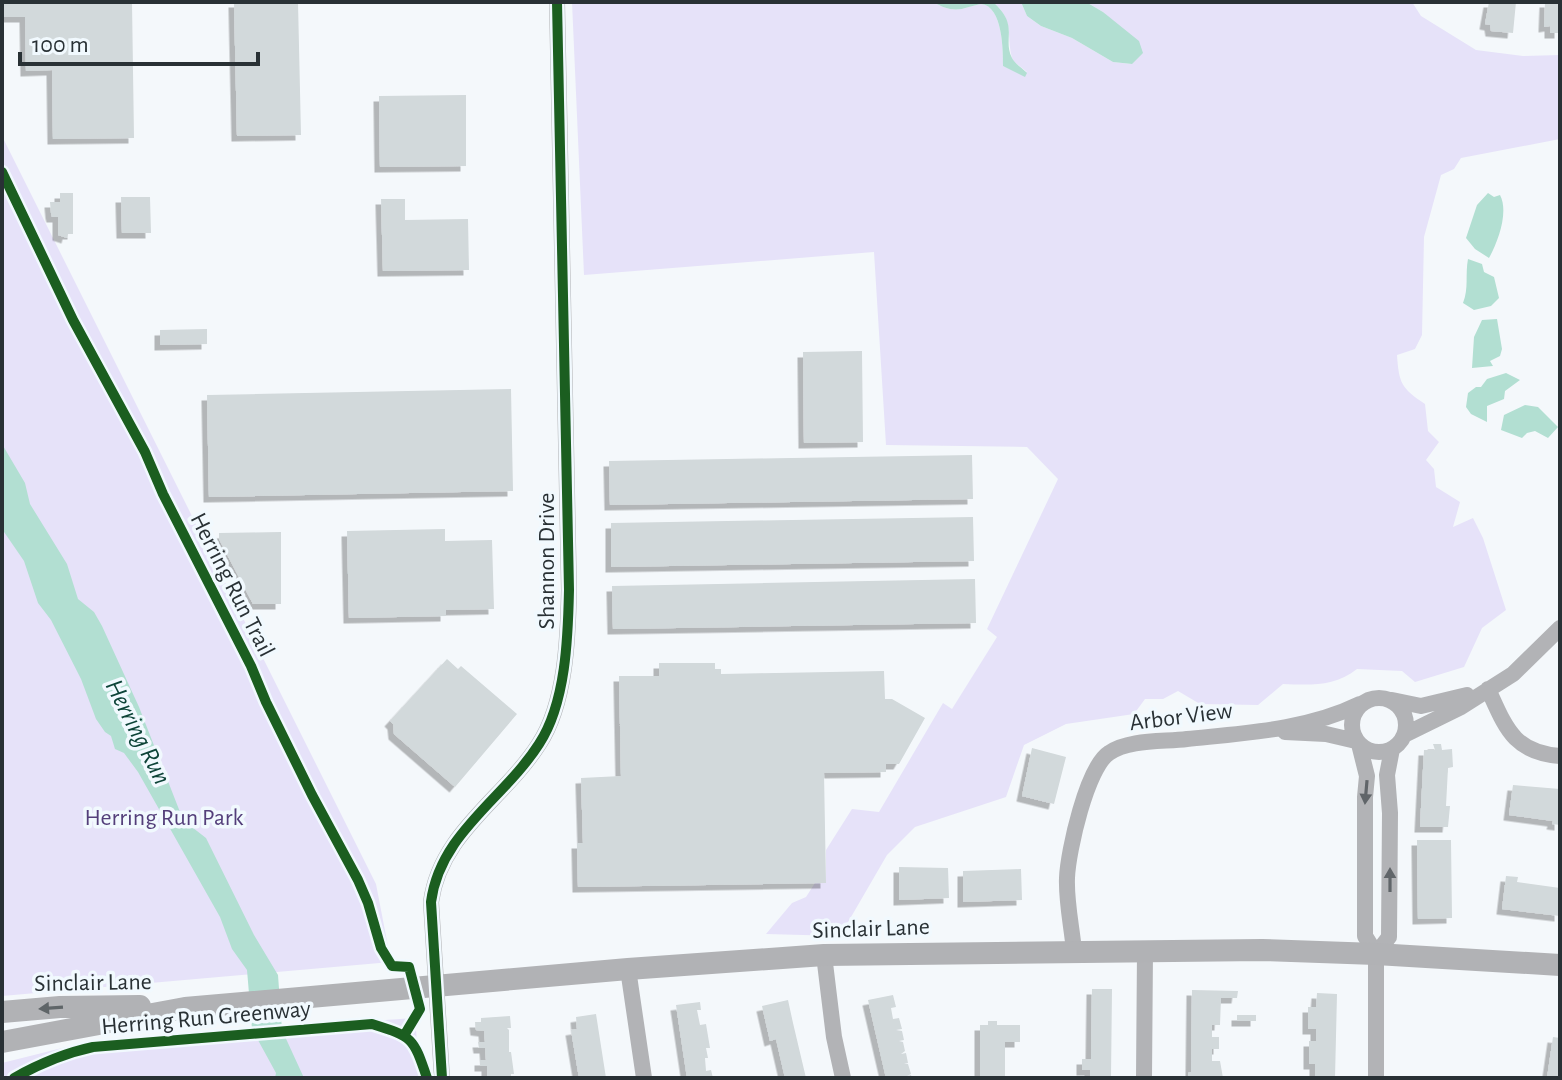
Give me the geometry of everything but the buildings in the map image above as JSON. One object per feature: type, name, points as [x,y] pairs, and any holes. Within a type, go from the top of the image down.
[{"type":"main road","name":"Sinclair Lane","points":[[2,1042],[185,1008],[824,955],[1074,951],[1376,954],[1560,965]]},
{"type":"main road","name":"Sinclair Lane","points":[[2,1012],[121,1006],[185,1008]]},
{"type":"street","name":"Shannon Drive","points":[[442,1078],[431,902],[435,879],[451,848],[474,816],[517,774],[540,743],[551,718],[567,648],[569,590],[557,2]]},
{"type":"street","points":[[1376,954],[1389,937],[1390,813],[1387,775],[1392,749],[1404,735],[1461,707],[1513,674],[1560,628]]},
{"type":"street","points":[[1376,1078],[1376,954],[1365,936],[1367,776],[1351,722],[1360,704],[1375,697],[1429,705],[1488,689]]},
{"type":"street","points":[[1488,689],[1514,738],[1539,754],[1560,756]]},
{"type":"street","points":[[1391,700],[1398,704],[1406,719],[1404,735]]},
{"type":"street","name":"Arbor View","points":[[1074,951],[1067,878],[1086,788],[1100,762],[1109,753],[1137,745],[1276,730],[1323,719],[1360,704]]},
{"type":"street","name":"Arbor View","points":[[1276,730],[1326,734],[1358,742]]},
{"type":"street","points":[[1358,742],[1375,752],[1392,749]]},
{"type":"street","points":[[1144,1078],[1145,951]]},
{"type":"street","points":[[824,955],[834,1037],[843,1078]]},
{"type":"street","points":[[628,969],[644,1078]]},
{"type":"green space","points":[[572,2],[933,2],[954,9],[981,4],[994,12],[998,21],[1003,66],[1027,72],[1013,61],[1005,16],[993,2],[1021,2],[1027,16],[1041,26],[1072,38],[1113,62],[1131,64],[1142,53],[1103,12],[1086,2],[1412,2],[1421,16],[1476,50],[1523,56],[1560,55],[1560,139],[1461,158],[1454,169],[1441,175],[1424,237],[1422,335],[1415,349],[1397,355],[1403,384],[1425,404],[1428,431],[1439,442],[1426,460],[1434,469],[1436,487],[1460,502],[1453,527],[1473,518],[1483,538],[1506,610],[1482,628],[1464,667],[1415,682],[1402,671],[1357,669],[1331,682],[1283,684],[1258,705],[1200,704],[1178,691],[1163,699],[1145,699],[1134,714],[1066,724],[1024,745],[1006,797],[915,827],[887,855],[840,936],[766,934],[792,903],[806,897],[815,883],[826,883],[826,850],[852,809],[879,812],[943,703],[952,709],[997,637],[987,629],[1058,479],[1027,447],[886,445],[874,252],[584,275]]},
{"type":"green space","name":"Herring Run Park","points":[[2,136],[376,884],[391,962],[2,996]]},
{"type":"green space","points":[[415,1018],[420,1078],[2,1078],[2,1063],[116,1038]]},
{"type":"water","points":[[933,2],[993,2],[1006,18],[1009,51],[1013,60],[1027,73],[1025,77],[1003,66],[998,21],[988,7],[981,4],[954,9]]},
{"type":"water","points":[[1021,2],[1086,2],[1139,41],[1143,53],[1132,64],[1113,62],[1072,38],[1041,26],[1027,16]]},
{"type":"water","points":[[1488,193],[1494,197],[1500,195],[1503,210],[1499,236],[1489,258],[1466,238],[1477,205]]},
{"type":"water","points":[[1468,259],[1482,264],[1484,272],[1494,277],[1499,298],[1491,306],[1474,310],[1463,303]]},
{"type":"water","points":[[1497,319],[1502,349],[1500,356],[1490,361],[1493,366],[1472,368],[1474,337],[1482,320]]},
{"type":"water","points":[[1506,373],[1520,380],[1505,391],[1504,399],[1487,406],[1487,422],[1471,414],[1466,407],[1468,393],[1481,387],[1487,379]]},
{"type":"water","points":[[1525,405],[1538,407],[1558,427],[1548,438],[1535,431],[1522,438],[1501,430],[1504,415]]},
{"type":"water","name":"Herring Run","points":[[2,444],[25,483],[30,504],[67,564],[78,599],[94,612],[102,626],[139,707],[180,812],[188,824],[206,838],[254,935],[278,975],[282,1030],[304,1078],[275,1078],[276,1073],[252,1029],[247,970],[232,949],[220,917],[138,772],[124,753],[115,749],[111,736],[96,719],[81,679],[51,620],[38,603],[24,561],[2,529]]},
{"type":"cycle path","points":[[442,1078],[431,902],[437,878],[460,836],[525,764],[539,744],[555,709],[564,669],[569,590],[557,2]]},
{"type":"cycle path","name":"Herring Run Trail","points":[[2,172],[73,320],[145,452],[312,795],[358,880],[381,948],[392,966],[409,967],[420,1009],[405,1034]]},
{"type":"cycle path","name":"Herring Run Greenway","points":[[14,1078],[72,1052],[93,1047],[372,1024],[410,1040],[427,1078]]}]
